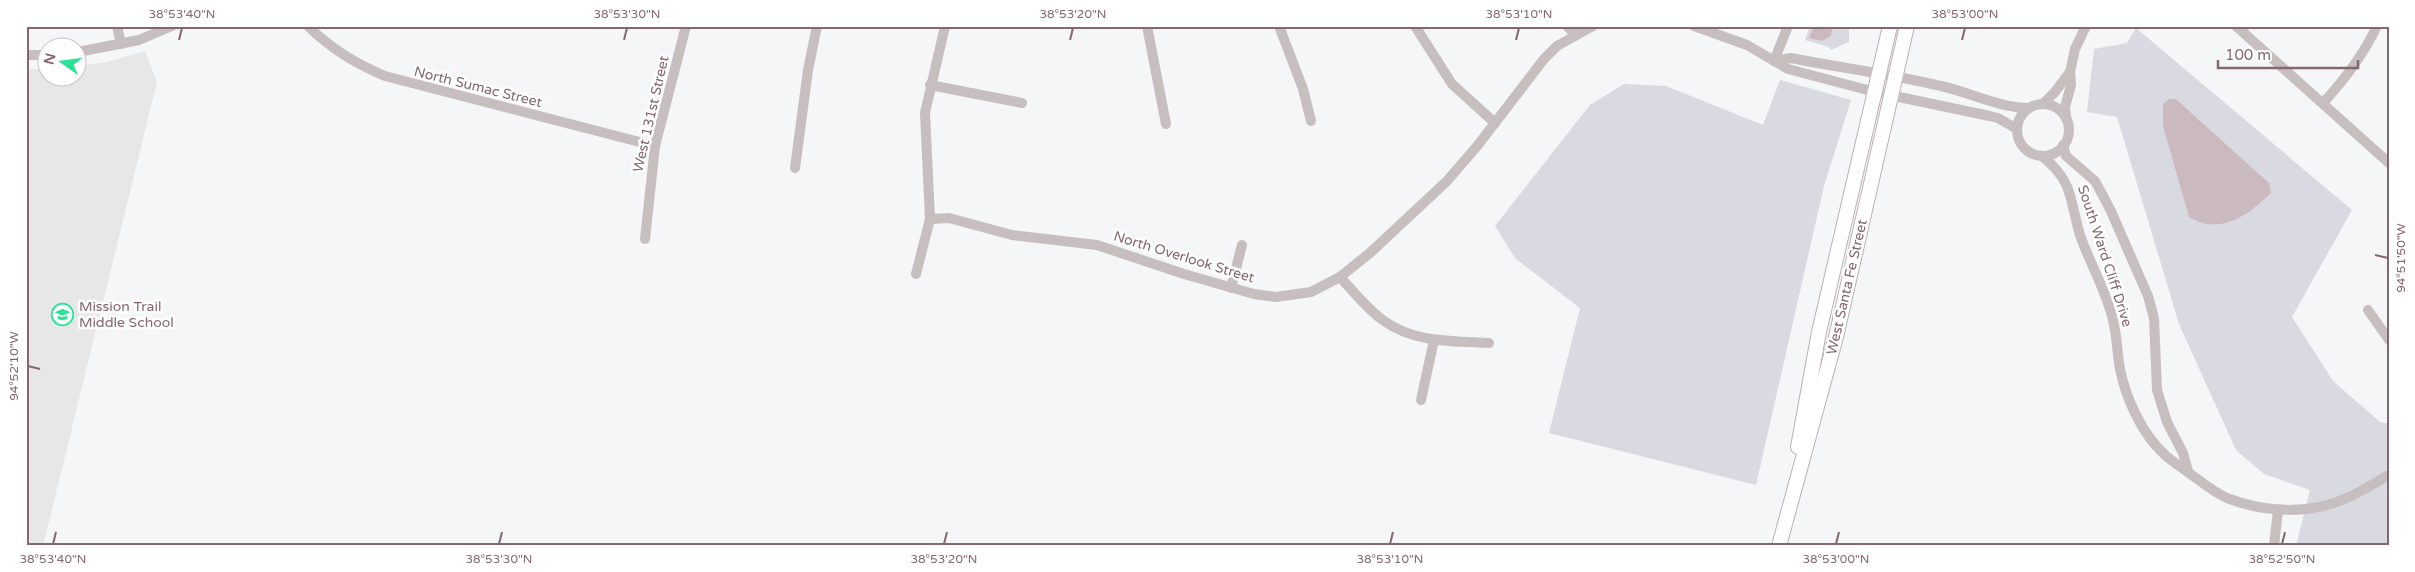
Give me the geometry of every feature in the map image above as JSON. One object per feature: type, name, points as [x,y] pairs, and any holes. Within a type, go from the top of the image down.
[{"type":"street","points":[[117,26],[121,44]]},
{"type":"street","points":[[88,50],[121,44],[172,26]]},
{"type":"street","name":"North Sumac Street","points":[[308,26],[338,53],[362,67],[385,76],[655,146]]},
{"type":"street","name":"West 131st Street","points":[[645,239],[655,146],[686,26]]},
{"type":"street","points":[[795,168],[808,70],[817,26]]},
{"type":"street","points":[[916,274],[930,219],[925,113],[945,26]]},
{"type":"street","points":[[1147,26],[1166,124]]},
{"type":"street","points":[[1278,26],[1303,89],[1311,121]]},
{"type":"street","points":[[1415,26],[1452,84],[1495,123]]},
{"type":"street","points":[[1567,26],[1575,34]]},
{"type":"street","name":"North Overlook Street","points":[[930,219],[949,218],[1012,234],[1097,244],[1231,288],[1276,297],[1294,296],[1311,292],[1340,277],[1411,217],[1441,187],[1478,145],[1544,59],[1557,46],[1592,26]]},
{"type":"street","points":[[1694,26],[1747,45],[1788,69],[1875,92],[1998,118],[2017,129],[2022,114],[2029,108]]},
{"type":"street","points":[[1774,61],[1788,26]]},
{"type":"street","name":"West Santa Fe Street","points":[[1780,546],[1820,332],[1890,26]]},
{"type":"street","name":"West Santa Fe Street","points":[[1780,546],[1836,337],[1907,26]]},
{"type":"street","points":[[2042,156],[2050,154],[2063,145],[2068,128],[2065,107],[2071,85],[2070,72],[2075,49],[2086,26]]},
{"type":"street","points":[[2236,26],[2389,163]]},
{"type":"street","points":[[2323,103],[2352,70],[2364,53],[2377,26]]},
{"type":"street","points":[[1774,61],[1791,58],[1896,76],[1956,90],[2015,108],[2029,108],[2042,104],[2054,93],[2070,72]]},
{"type":"street","points":[[930,85],[1022,104]]},
{"type":"street","points":[[2042,104],[2054,107],[2066,118]]},
{"type":"street","name":"South Ward Cliff Drive","points":[[2017,129],[2021,144],[2034,154],[2042,156],[2063,175],[2068,186],[2082,242],[2113,319],[2120,369],[2134,410],[2163,454],[2188,471],[2202,484],[2226,497],[2240,503],[2278,510],[2318,508],[2348,498],[2389,475]]},
{"type":"street","name":"South Ward Cliff Drive","points":[[2063,145],[2066,156],[2095,181],[2110,209],[2148,296],[2154,318],[2158,390],[2167,422],[2183,453],[2188,471]]},
{"type":"street","points":[[1231,288],[1242,245]]},
{"type":"street","points":[[1340,277],[1363,303],[1385,322],[1416,336],[1434,340],[1489,343]]},
{"type":"street","points":[[2368,310],[2389,340]]},
{"type":"street","points":[[1421,400],[1434,340]]},
{"type":"street","points":[[2274,546],[2278,510]]},
{"type":"shaded area","points":[[1810,26],[1849,26],[1849,42],[1831,50],[1829,47],[1805,40]]},
{"type":"shaded area","points":[[1814,26],[1832,27],[1831,36],[1822,41],[1809,38]]},
{"type":"shaded area","points":[[2136,28],[2352,210],[2292,317],[2333,381],[2380,422],[2389,424],[2389,546],[2296,546],[2310,490],[2264,474],[2236,450],[2179,324],[2117,117],[2087,112],[2094,49],[2127,43]],"holes":[[[2169,99],[2176,99],[2269,183]]]},
{"type":"shaded area","name":"Mission Trail Middle School","points":[[145,51],[157,82],[43,546],[26,546],[26,69],[38,69],[38,88],[88,88],[88,65],[107,62]]},
{"type":"shaded area","points":[[1780,80],[1851,100],[1824,186],[1756,485],[1549,433],[1580,308],[1515,258],[1495,226],[1590,105],[1624,84],[1666,86],[1763,125]]},
{"type":"shaded area","points":[[2169,99],[2176,99],[2269,183],[2271,193],[2253,209],[2223,224],[2201,222],[2189,217],[2163,126],[2163,104]]},
{"type":"place","name":"Mission Trail Middle School","points":[[63,314]]}]
